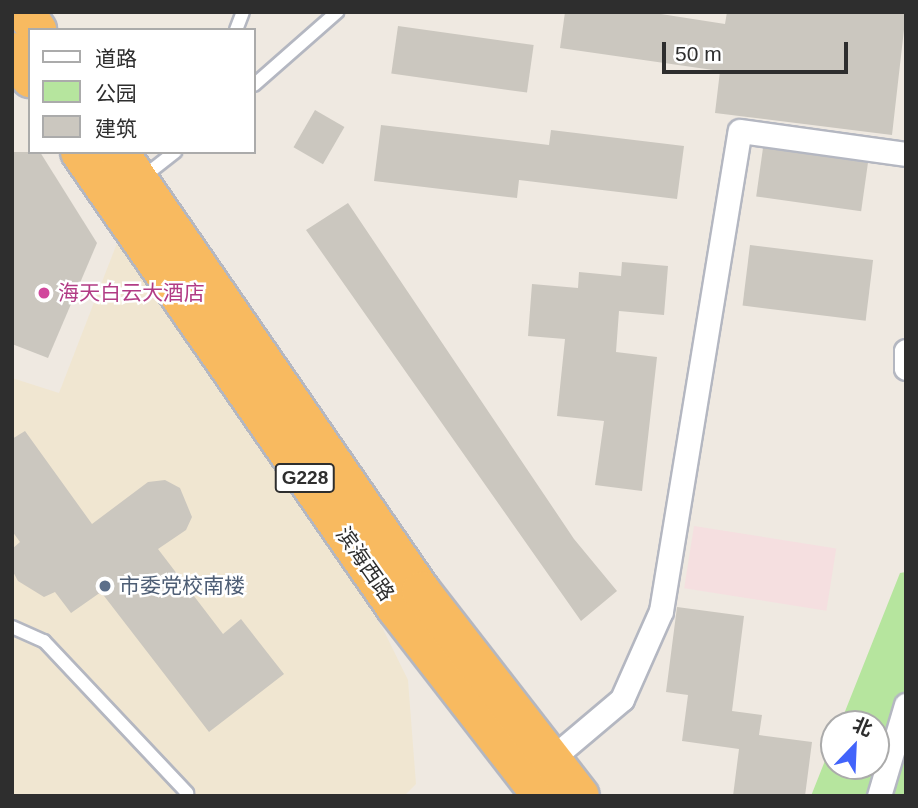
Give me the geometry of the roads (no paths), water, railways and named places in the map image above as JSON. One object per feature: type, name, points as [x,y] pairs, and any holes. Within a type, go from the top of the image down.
[{"type":"highway","points":[[25,12],[36,28]]},
{"type":"highway","points":[[12,51],[28,75]]},
{"type":"highway","name":"滨海西路","points":[[82,154],[123,178],[421,591],[540,777],[580,796]]},
{"type":"street","points":[[540,777],[622,699],[661,611],[740,131],[906,154]]},
{"type":"street","points":[[906,351],[906,368]]},
{"type":"street","points":[[878,796],[906,705]]},
{"type":"lane","points":[[256,83],[337,12]]},
{"type":"lane","points":[[123,178],[171,154]]},
{"type":"lane","points":[[12,627],[44,641],[187,793]]},
{"type":"place","name":"海天白云大酒店","points":[[44,293]]},
{"type":"place","name":"市委党校南楼","points":[[105,586]]}]
